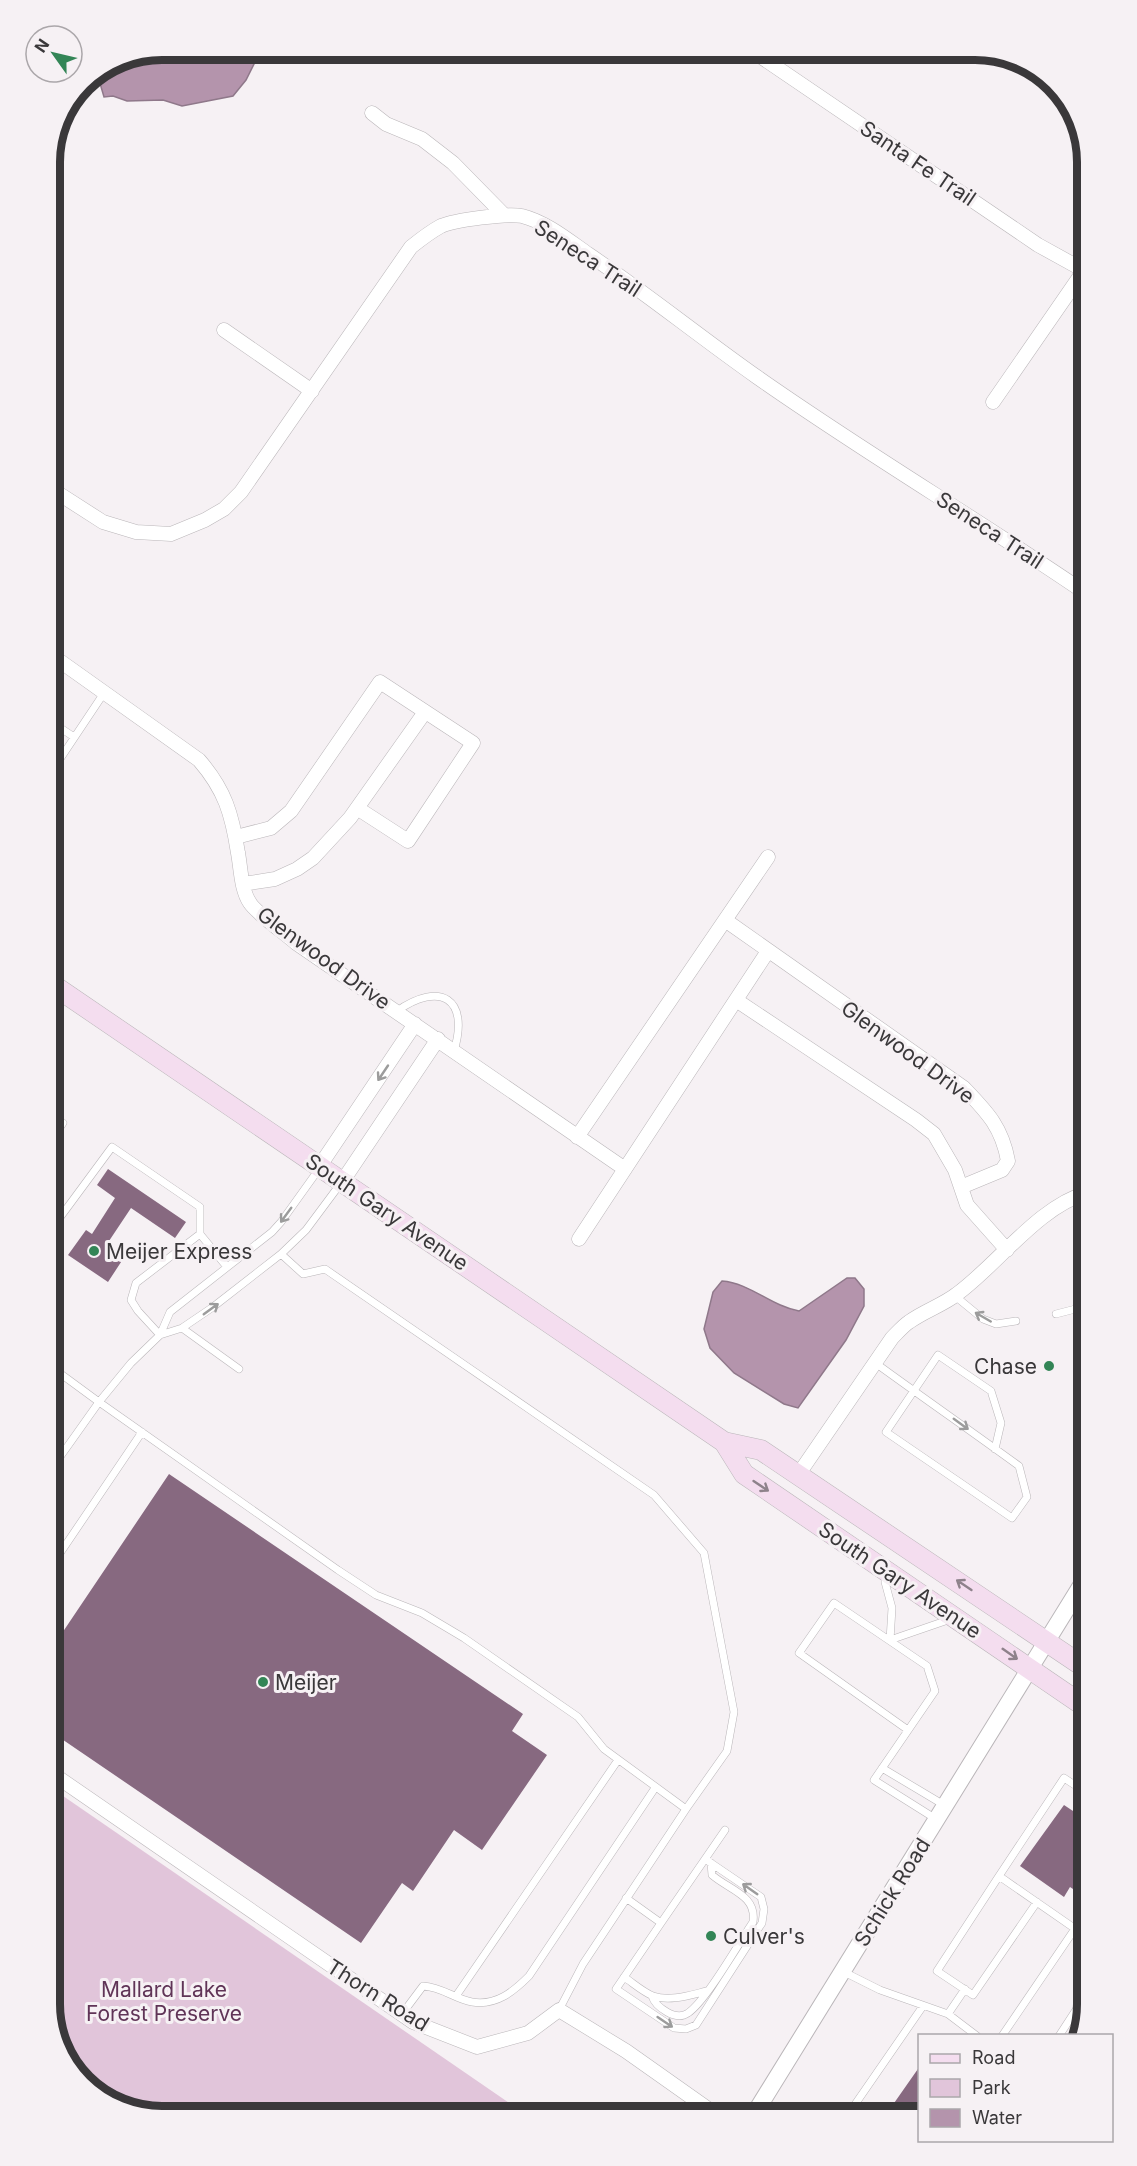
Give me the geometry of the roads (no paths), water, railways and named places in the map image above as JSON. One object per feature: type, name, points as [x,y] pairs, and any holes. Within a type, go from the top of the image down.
[{"type":"main road","name":"South Gary Avenue","points":[[60,990],[541,1315],[724,1442],[762,1450],[1077,1661]]},
{"type":"main road","name":"South Gary Avenue","points":[[724,1442],[744,1474],[1077,1700]]},
{"type":"street","name":"Santa Fe Trail","points":[[766,60],[1038,245],[1077,264]]},
{"type":"street","points":[[372,113],[386,124],[422,139],[453,163],[504,215]]},
{"type":"street","name":"Seneca Trail","points":[[60,494],[103,522],[136,532],[171,534],[205,520],[224,509],[242,492],[411,247],[430,232],[444,225],[504,215],[522,216],[549,227],[769,386],[877,459],[1008,540],[1077,587]]},
{"type":"street","points":[[993,402],[1077,282]]},
{"type":"street","points":[[224,330],[312,391]]},
{"type":"street","name":"Glenwood Drive","points":[[60,661],[199,760],[215,779],[224,795],[236,837],[243,884],[250,903],[296,943],[625,1169]]},
{"type":"street","points":[[236,837],[271,828],[291,811],[380,682],[473,743],[408,841],[357,808]]},
{"type":"street","name":"Glenwood Drive","points":[[243,884],[275,879],[297,869],[313,858],[357,808],[425,712]]},
{"type":"street","points":[[577,1137],[768,857]]},
{"type":"street","name":"Glenwood Drive","points":[[725,920],[964,1088],[992,1117],[1005,1142],[1008,1161],[1002,1170],[961,1187]]},
{"type":"street","points":[[579,1239],[768,951]]},
{"type":"street","points":[[736,1000],[934,1134],[954,1170],[967,1205],[1007,1250]]},
{"type":"street","points":[[319,1167],[416,1024]]},
{"type":"street","points":[[342,1182],[438,1039]]},
{"type":"street","points":[[798,1474],[874,1362],[892,1338],[908,1322],[955,1296],[979,1277],[1036,1221],[1077,1196]]},
{"type":"street","name":"Schick Road","points":[[759,2106],[1077,1593]]},
{"type":"street","name":"Thorn Road","points":[[60,1779],[413,2022],[477,2047],[528,2033],[559,2010]]},
{"type":"street","points":[[559,2010],[626,2051],[704,2106]]},
{"type":"lane","points":[[60,759],[104,693]]},
{"type":"lane","points":[[60,728],[74,737]]},
{"type":"lane","points":[[397,1011],[412,1000],[429,996],[441,997],[452,1003],[459,1017],[459,1035],[454,1051]]},
{"type":"lane","points":[[60,1217],[112,1147],[200,1207],[200,1234],[227,1267]]},
{"type":"lane","points":[[60,1458],[99,1402],[131,1363],[160,1335],[170,1312],[272,1232],[319,1167]]},
{"type":"lane","points":[[160,1335],[182,1328],[281,1254],[306,1230],[342,1182]]},
{"type":"lane","points":[[160,1335],[131,1300],[136,1283],[200,1234]]},
{"type":"lane","points":[[281,1254],[303,1274],[325,1269],[654,1495],[705,1553],[734,1712],[727,1751],[583,1964],[559,2010]]},
{"type":"lane","points":[[955,1296],[983,1319],[996,1324],[1016,1322]]},
{"type":"lane","points":[[1056,1314],[1077,1309]]},
{"type":"lane","points":[[182,1328],[239,1369]]},
{"type":"lane","points":[[874,1362],[913,1390],[995,1449],[1019,1466],[1027,1497],[1012,1518],[886,1432],[913,1390],[938,1355],[991,1391],[1001,1423],[995,1449]]},
{"type":"lane","points":[[60,1373],[376,1595],[422,1613],[464,1638],[578,1717],[604,1749],[686,1809]]},
{"type":"lane","points":[[60,1554],[142,1432]]},
{"type":"lane","points":[[885,1570],[885,1582],[892,1608],[890,1640]]},
{"type":"lane","points":[[908,1730],[799,1653],[834,1603],[927,1666],[935,1690],[908,1730],[882,1768],[874,1780],[941,1813]]},
{"type":"lane","points":[[890,1640],[956,1617]]},
{"type":"lane","points":[[456,1995],[618,1760]]},
{"type":"lane","points":[[882,1768],[941,1813]]},
{"type":"lane","points":[[1037,1902],[973,1995],[937,1971],[1064,1778],[1077,1786]]},
{"type":"lane","points":[[402,2014],[423,1986],[435,1987],[472,2002],[494,2001],[512,1993],[529,1976],[655,1788]]},
{"type":"lane","points":[[708,1861],[761,1897],[764,1909],[762,1923],[696,2025],[686,2029],[674,2028],[616,1989],[661,1923],[708,1861],[724,1830]]},
{"type":"lane","points":[[652,1996],[654,2002],[670,2014],[680,2016],[693,2009],[753,1922],[754,1911],[751,1904],[738,1892],[712,1875],[708,1861]]},
{"type":"lane","points":[[999,1876],[1076,1929],[1003,2034]]},
{"type":"lane","points":[[626,1898],[661,1923]]},
{"type":"lane","points":[[842,1971],[880,1990],[948,2014],[974,2034]]},
{"type":"lane","points":[[624,1977],[652,1996],[684,1996],[707,1991]]},
{"type":"lane","points":[[948,2014],[964,1989]]},
{"type":"lane","points":[[854,2106],[923,2006]]},
{"type":"lane","points":[[1060,2034],[1077,2010]]},
{"type":"water","points":[[256,60],[246,80],[233,96],[182,106],[163,100],[127,101],[113,96],[104,97],[99,81],[123,68],[142,62]]},
{"type":"water","points":[[847,1278],[855,1278],[864,1289],[864,1306],[846,1340],[798,1408],[784,1404],[734,1373],[710,1348],[704,1329],[713,1292],[722,1281],[742,1286],[799,1311]]},
{"type":"place","name":"Meijer Express","points":[[94,1251]]},
{"type":"place","name":"Chase","points":[[1049,1366]]},
{"type":"place","name":"Meijer","points":[[263,1682]]},
{"type":"place","name":"Culver's","points":[[711,1936]]},
{"type":"park label","name":"Mallard Lake Forest Preserve","points":[[164,2001]]}]
